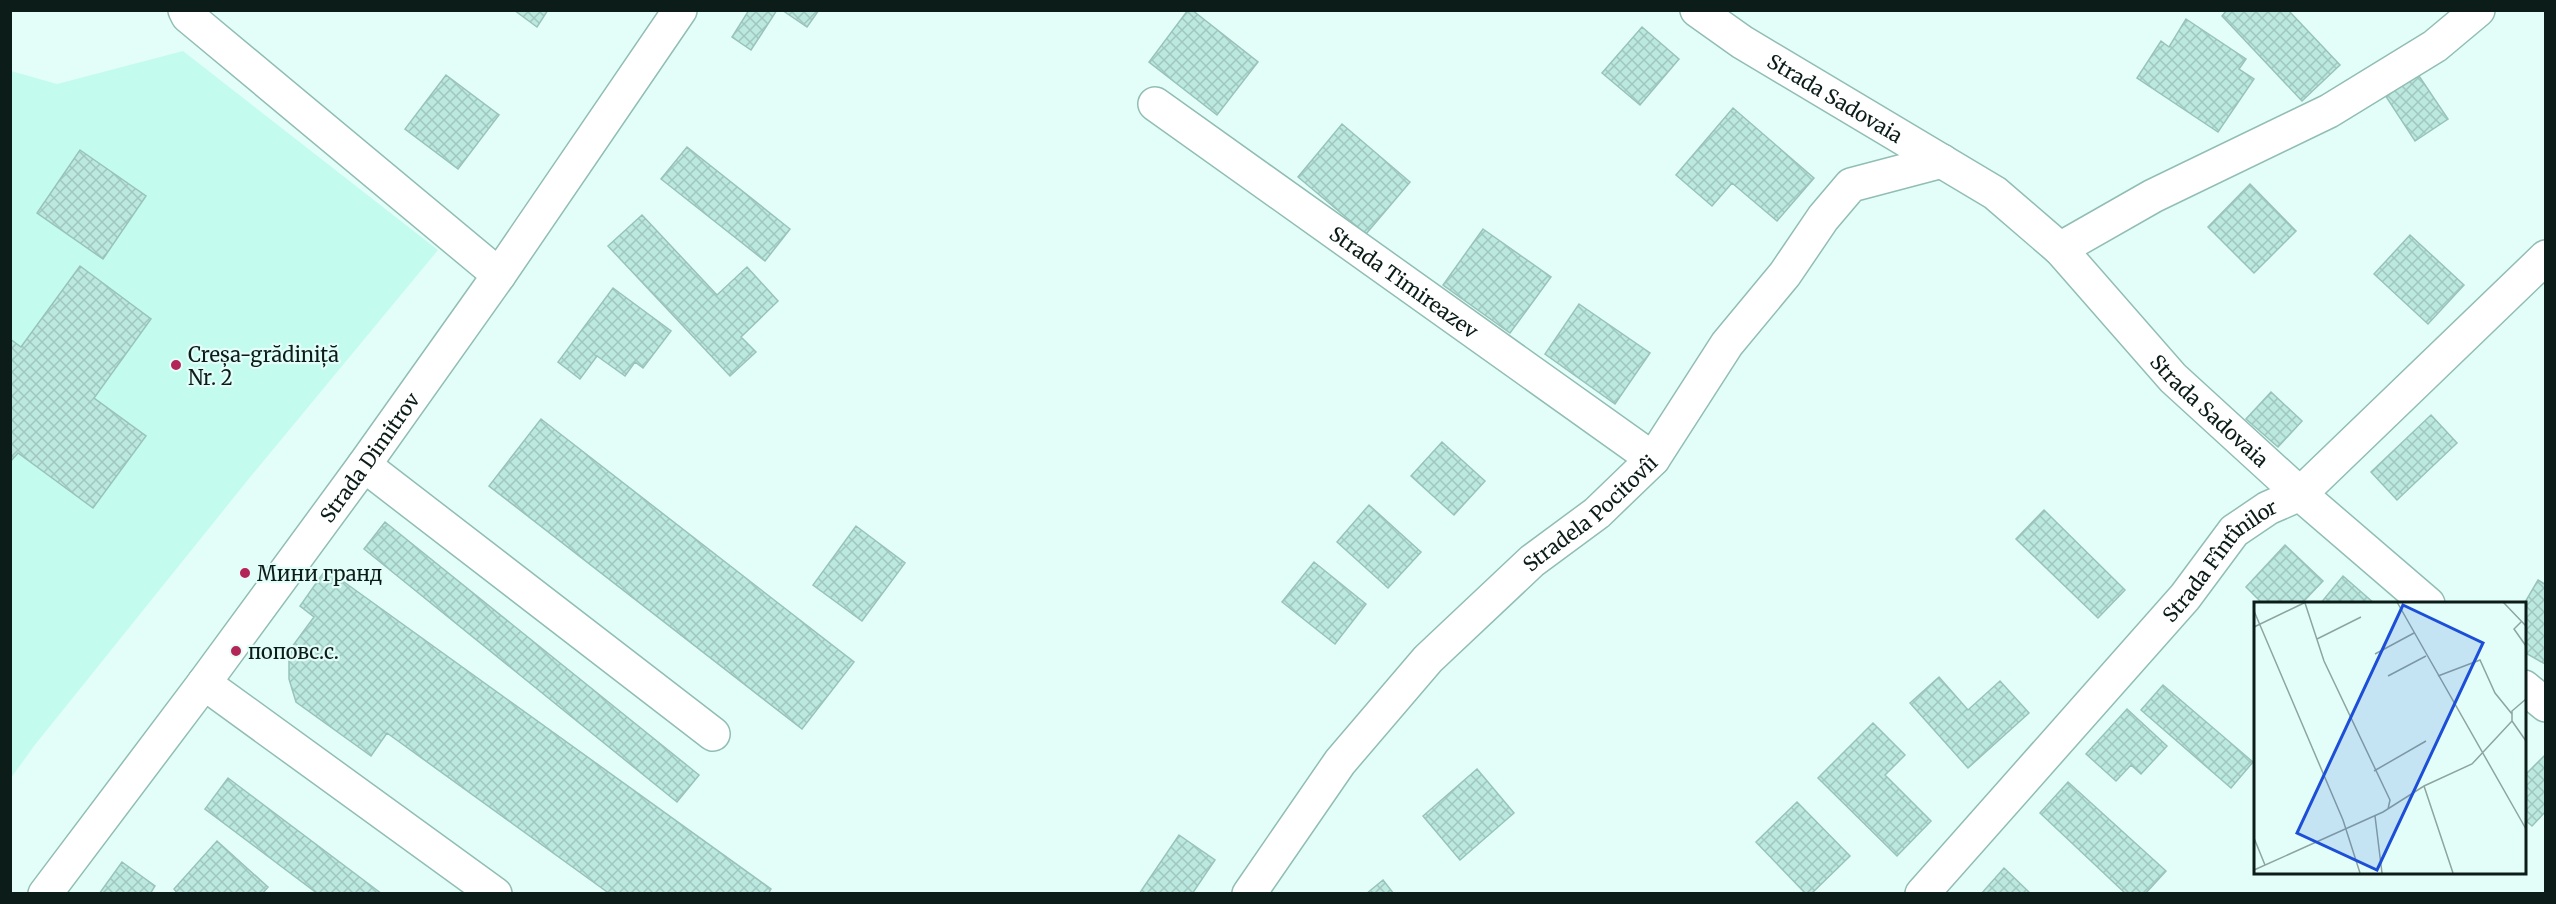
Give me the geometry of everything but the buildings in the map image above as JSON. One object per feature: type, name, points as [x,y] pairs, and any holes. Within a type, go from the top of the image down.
[{"type":"street","points":[[185,10],[188,16],[499,274]]},
{"type":"street","name":"Strada Dimitrov","points":[[45,894],[364,465],[499,274],[680,10]]},
{"type":"street","name":"Strada Sadovaia","points":[[1697,10],[1742,42],[1995,193],[2060,249],[2173,378],[2300,494],[2426,602]]},
{"type":"street","points":[[2060,249],[2153,196],[2329,111],[2435,46],[2478,10]]},
{"type":"street","name":"Strada Timireazev","points":[[1155,104],[1653,459]]},
{"type":"street","name":"Stradela Pocitovîi","points":[[1249,894],[1340,762],[1428,659],[1532,561],[1597,513],[1653,459],[1727,344],[1785,274],[1823,218],[1851,185],[1942,161]]},
{"type":"street","name":"Strada Fîntînilor","points":[[1922,894],[2185,597],[2234,531],[2268,508],[2300,494],[2546,257]]},
{"type":"street","points":[[364,465],[713,734]]},
{"type":"street","points":[[204,683],[495,894]]},
{"type":"street","points":[[2526,689],[2546,705]]},
{"type":"shaded area","name":"Creșa-grădiniță Nr. 2","points":[[183,51],[438,250],[247,481],[34,746],[11,778],[11,71],[57,84]]},
{"type":"place","name":"Creșa-grădiniță Nr. 2","points":[[176,365]]},
{"type":"place","name":"Мини гранд","points":[[245,573]]},
{"type":"place","name":"поповс.с.","points":[[236,651]]}]
